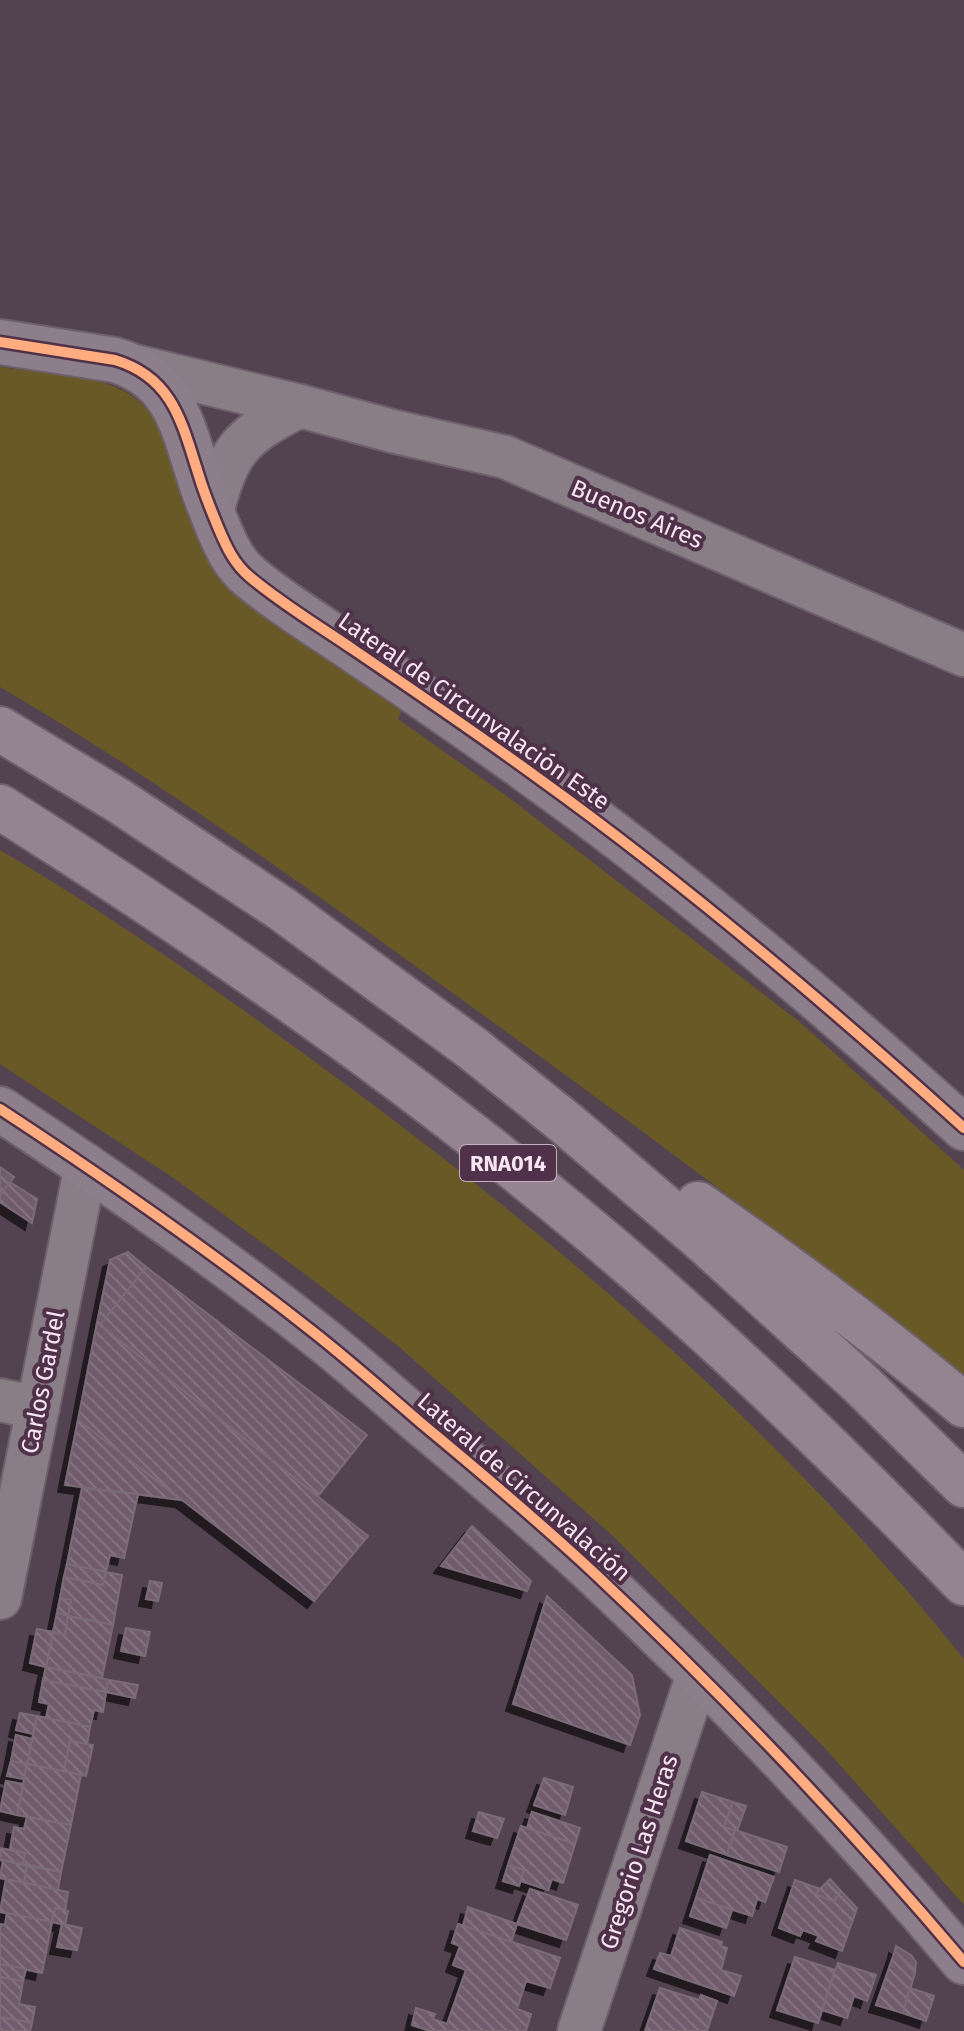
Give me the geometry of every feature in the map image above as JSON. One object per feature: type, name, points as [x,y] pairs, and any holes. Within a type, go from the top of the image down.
[{"type":"highway","name":"RNA014","points":[[0,729],[119,801],[270,901],[472,1048],[705,1242],[860,1383],[964,1485]]},
{"type":"highway","name":"RNA014","points":[[0,807],[252,973],[506,1161],[575,1217],[799,1418],[964,1583]]},
{"type":"highway","points":[[472,1048],[728,1225],[816,1289],[964,1405]]},
{"type":"highway","points":[[893,1512],[964,1611]]},
{"type":"street","name":"Lateral de Circunvalación Este","points":[[0,342],[131,365],[153,379],[179,414],[212,513],[237,566],[626,843],[869,1042],[964,1128]]},
{"type":"street","name":"Buenos Aires","points":[[131,365],[505,457],[964,655]]},
{"type":"street","points":[[212,513],[220,483],[238,448],[268,422],[300,406]]},
{"type":"street","name":"Lateral de Circunvalación","points":[[0,1109],[86,1165],[312,1331],[504,1492],[592,1571],[698,1674],[857,1839],[964,1962]]},
{"type":"street","name":"Carlos Gardel","points":[[0,1598],[19,1404],[86,1165]]},
{"type":"street","name":"Gregorio Las Heras","points":[[579,2031],[698,1674]]},
{"type":"shaded area","points":[[0,367],[97,381],[138,400],[158,419],[214,569],[229,589],[251,607],[404,706],[398,719],[508,797],[801,1023],[964,1170],[964,1378],[715,1186],[348,917],[177,798],[0,687]]},
{"type":"shaded area","points":[[0,850],[179,965],[436,1152],[518,1218],[677,1354],[753,1426],[897,1578],[964,1659],[964,1905],[823,1746],[614,1537],[398,1346],[175,1179],[0,1064]]},
{"type":"building","points":[[0,1167],[14,1177],[0,1195]]},
{"type":"building","points":[[10,1182],[37,1199],[32,1223],[0,1202],[0,1195]]},
{"type":"building","points":[[128,1252],[146,1267],[100,1325],[97,1323],[110,1260]]},
{"type":"building","points":[[146,1267],[367,1435],[318,1496],[100,1325]]},
{"type":"building","points":[[97,1323],[368,1536],[314,1601],[78,1420]]},
{"type":"building","points":[[78,1420],[181,1500],[65,1485]]},
{"type":"building","points":[[82,1488],[138,1494],[124,1558],[110,1555],[106,1572],[67,1564]]},
{"type":"building","points":[[472,1526],[531,1581],[527,1591],[441,1566]]},
{"type":"building","points":[[67,1564],[106,1572],[103,1585],[64,1577]]},
{"type":"building","points":[[106,1572],[122,1575],[113,1625],[68,1616],[71,1600],[60,1598],[64,1577],[103,1585]]},
{"type":"building","points":[[150,1581],[162,1583],[158,1601],[146,1599]]},
{"type":"building","points":[[547,1596],[632,1675],[640,1715],[630,1745],[513,1704]]},
{"type":"building","points":[[60,1598],[71,1600],[68,1616],[57,1613]]},
{"type":"building","points":[[57,1613],[68,1616],[65,1635],[53,1632]]},
{"type":"building","points":[[68,1616],[113,1625],[102,1678],[46,1667],[53,1632],[65,1635]]},
{"type":"building","points":[[126,1628],[150,1632],[145,1656],[121,1651]]},
{"type":"building","points":[[37,1629],[53,1632],[46,1667],[30,1663]]},
{"type":"building","points":[[46,1667],[109,1680],[106,1692],[43,1680]]},
{"type":"building","points":[[43,1680],[106,1692],[103,1712],[94,1710],[90,1727],[46,1718],[49,1704],[39,1702]]},
{"type":"building","points":[[109,1680],[138,1685],[135,1698],[106,1692]]},
{"type":"building","points":[[20,1713],[37,1716],[33,1734],[16,1730]]},
{"type":"building","points":[[37,1716],[90,1727],[87,1745],[70,1741],[64,1771],[27,1764]]},
{"type":"building","points":[[16,1735],[32,1739],[27,1764],[11,1761]]},
{"type":"building","points":[[70,1741],[93,1745],[86,1776],[64,1771]]},
{"type":"building","points":[[11,1761],[27,1764],[24,1779],[7,1776]]},
{"type":"building","points":[[27,1764],[81,1775],[71,1825],[17,1815]]},
{"type":"building","points":[[544,1778],[573,1787],[565,1815],[534,1805]]},
{"type":"building","points":[[6,1781],[23,1784],[17,1815],[0,1811]]},
{"type":"building","points":[[702,1792],[733,1802],[724,1827],[735,1830],[727,1855],[686,1841]]},
{"type":"building","points":[[733,1802],[746,1806],[737,1831],[724,1827]]},
{"type":"building","points":[[479,1812],[504,1819],[497,1838],[473,1831]]},
{"type":"building","points":[[532,1812],[580,1828],[575,1844],[527,1828]]},
{"type":"building","points":[[27,1817],[71,1825],[61,1872],[23,1864],[25,1853],[10,1849],[14,1827],[24,1829]]},
{"type":"building","points":[[521,1826],[575,1844],[563,1883],[552,1879],[548,1890],[521,1881],[524,1870],[508,1865]]},
{"type":"building","points":[[735,1830],[787,1847],[779,1872],[727,1855]]},
{"type":"building","points":[[0,1848],[25,1853],[23,1864],[0,1860]]},
{"type":"building","points":[[710,1855],[774,1877],[765,1902],[757,1899],[752,1916],[696,1898]]},
{"type":"building","points":[[3,1860],[27,1866],[24,1883],[0,1878]]},
{"type":"building","points":[[508,1865],[524,1870],[519,1886],[503,1881]]},
{"type":"building","points":[[27,1866],[61,1872],[58,1890],[24,1883]]},
{"type":"building","points":[[6,1879],[68,1892],[65,1910],[55,1908],[52,1922],[0,1912]]},
{"type":"building","points":[[830,1879],[841,1891],[834,1902],[815,1894]]},
{"type":"building","points":[[795,1880],[820,1889],[815,1894],[834,1902],[841,1891],[857,1908],[842,1951],[816,1941],[819,1936],[803,1930],[800,1936],[779,1928]]},
{"type":"building","points":[[530,1889],[578,1905],[566,1940],[517,1924]]},
{"type":"building","points":[[696,1898],[732,1910],[726,1928],[690,1916]]},
{"type":"building","points":[[468,1907],[517,1924],[511,1942],[463,1926]]},
{"type":"building","points":[[55,1908],[68,1911],[65,1925],[52,1922]]},
{"type":"building","points":[[7,1913],[52,1922],[42,1973],[0,1964],[0,1924],[5,1925]]},
{"type":"building","points":[[62,1924],[82,1928],[77,1950],[57,1947]]},
{"type":"building","points":[[458,1924],[560,1958],[550,1988],[526,1981],[517,2009],[531,2014],[526,2031],[430,2031],[412,2025],[416,2008],[435,2014],[433,2019],[447,2024],[466,1970],[453,1965],[460,1946],[452,1943]]},
{"type":"building","points":[[680,1928],[722,1942],[721,1946],[727,1948],[721,1970],[741,1976],[734,1996],[654,1969],[660,1953],[671,1956]]},
{"type":"building","points":[[896,1946],[916,1962],[915,1973],[895,1951]]},
{"type":"building","points":[[895,1951],[915,1973],[903,2013],[876,2005]]},
{"type":"building","points":[[795,1957],[835,1970],[818,2023],[777,2010]]},
{"type":"building","points":[[838,1963],[876,1975],[867,2001],[854,1996],[847,2018],[822,2010]]},
{"type":"building","points":[[0,1964],[26,1969],[23,1981],[0,1977]]},
{"type":"building","points":[[0,1977],[23,1981],[19,2004],[35,2007],[32,2023],[0,2017]]},
{"type":"building","points":[[660,1988],[699,2000],[701,1995],[717,2001],[707,2031],[645,2031]]},
{"type":"building","points":[[910,1988],[934,1996],[926,2021],[903,2013]]},
{"type":"building","points":[[0,2017],[32,2023],[30,2031],[0,2031]]},
{"type":"cycle path","points":[[0,342],[115,360],[151,378],[173,405],[181,421],[218,527],[244,572],[288,606],[424,697],[594,819],[809,991],[964,1128]]},
{"type":"cycle path","points":[[0,1109],[159,1217],[326,1342],[551,1534],[642,1618],[737,1713],[876,1861],[964,1962]]}]
